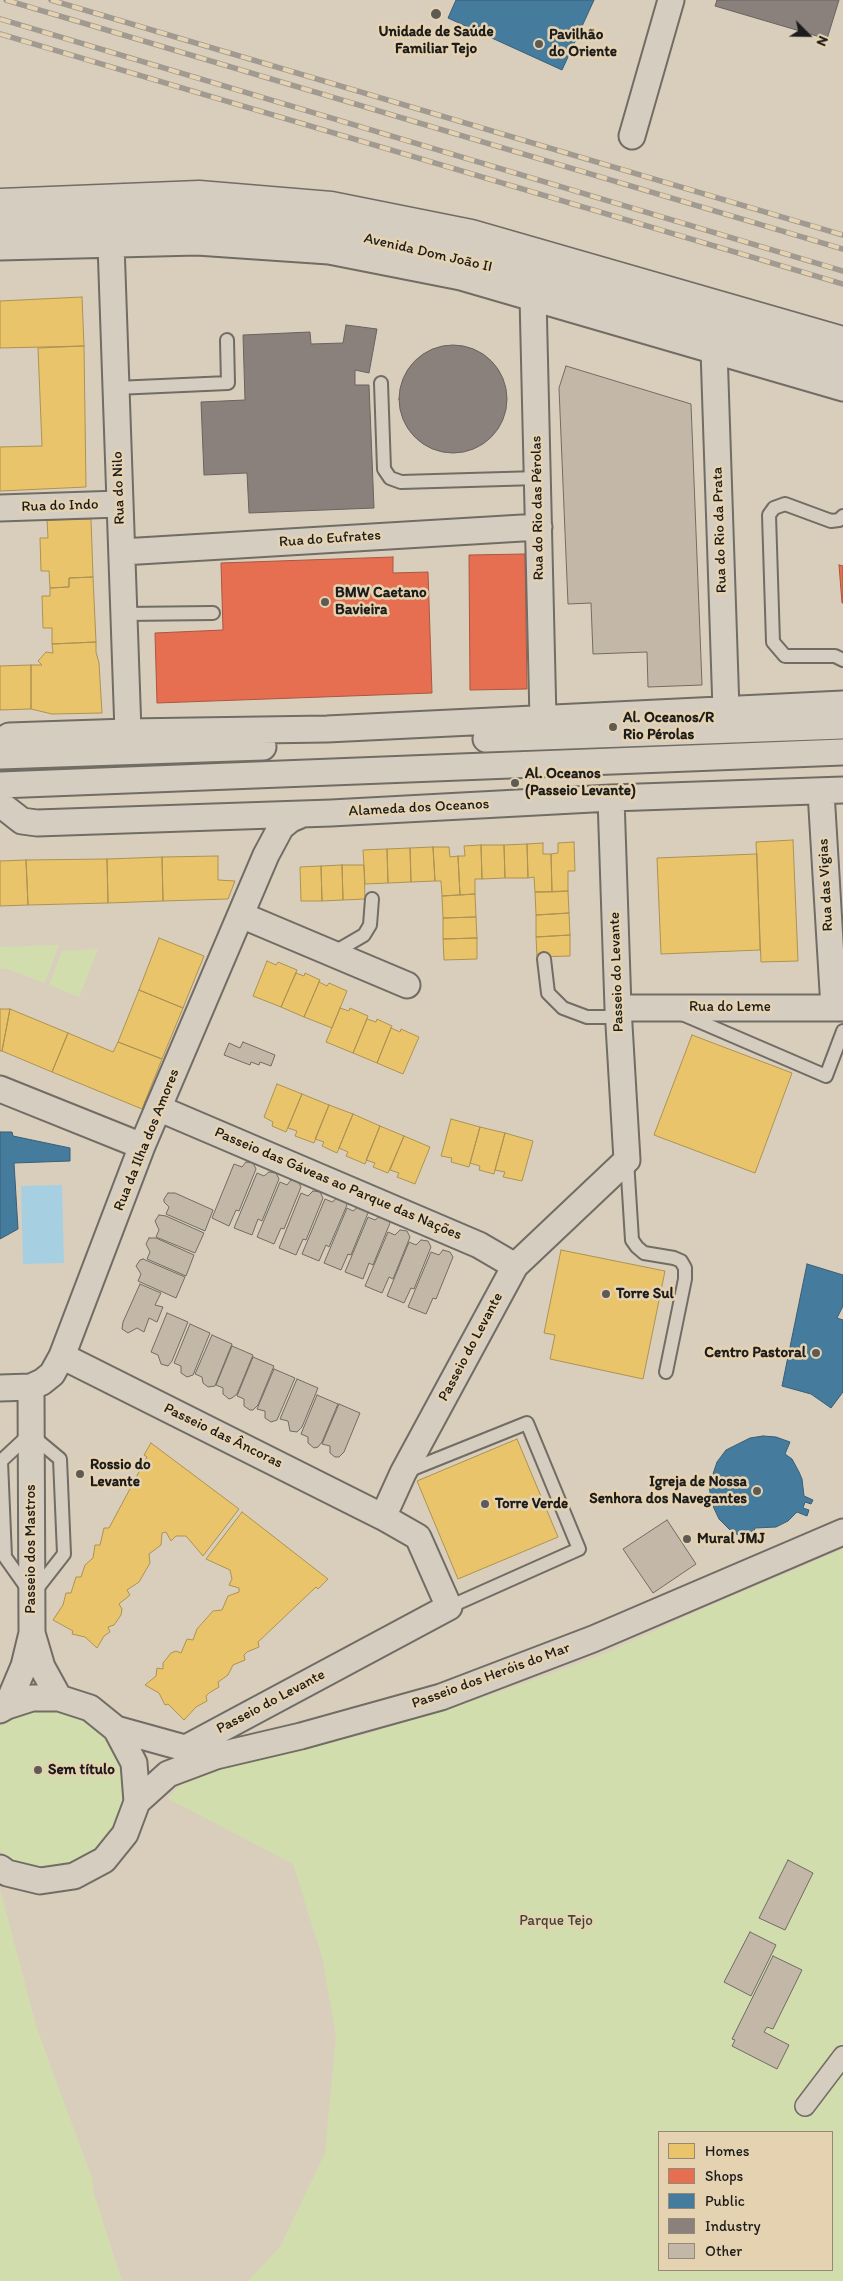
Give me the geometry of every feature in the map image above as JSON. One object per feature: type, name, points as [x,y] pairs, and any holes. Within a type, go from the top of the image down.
[{"type":"main road","name":"Avenida Dom João II","points":[[0,203],[199,196],[331,206],[471,234],[843,341]]},
{"type":"main road","name":"Avenida Dom João II","points":[[0,228],[198,221],[328,231],[465,259],[843,368]]},
{"type":"street","points":[[632,136],[671,0]]},
{"type":"street","points":[[0,247],[197,242],[329,251],[461,277],[843,388]]},
{"type":"street","name":"Rua do Nilo","points":[[111,244],[128,732]]},
{"type":"street","name":"Rua do Rio das Pérolas","points":[[533,297],[543,719]]},
{"type":"street","name":"Rua do Rio da Prata","points":[[714,350],[726,710]]},
{"type":"street","name":"Rua do Indo","points":[[0,508],[120,504]]},
{"type":"street","name":"Rua do Eufrates","points":[[122,552],[539,527]]},
{"type":"street","points":[[0,742],[9,736],[327,729],[843,704]]},
{"type":"street","points":[[0,756],[843,726]]},
{"type":"street","points":[[0,785],[843,752]]},
{"type":"street","name":"Alameda dos Oceanos","points":[[0,804],[12,815],[30,823],[303,814],[611,798],[832,791]]},
{"type":"street","name":"Rua das Vigias","points":[[832,791],[838,1008]]},
{"type":"street","name":"Passeio do Levante","points":[[383,1517],[403,1473],[515,1266],[627,1160],[618,1013],[611,798]]},
{"type":"street","name":"Rua da Ilha dos Amores","points":[[31,1387],[42,1382],[52,1374],[62,1356],[142,1146],[266,855],[281,827],[291,819],[303,814]]},
{"type":"street","points":[[240,816],[261,826],[266,841],[266,855]]},
{"type":"street","points":[[241,915],[407,985]]},
{"type":"street","name":"Rua do Leme","points":[[618,1013],[666,1006],[838,1008]]},
{"type":"street","points":[[0,1088],[142,1146]]},
{"type":"street","name":"Passeio das Gáveas ao Parque das Nações","points":[[158,1108],[479,1245],[515,1266]]},
{"type":"street","name":"Passeio das Âncoras","points":[[62,1356],[383,1517]]},
{"type":"street","points":[[0,1388],[31,1387]]},
{"type":"street","name":"Passeio dos Mastros","points":[[3,1708],[24,1666],[32,1634],[31,1387]]},
{"type":"street","points":[[383,1517],[418,1537],[449,1607]]},
{"type":"street","name":"Passeio dos Heróis do Mar","points":[[136,1802],[168,1774],[216,1756],[301,1736],[441,1697],[593,1638],[843,1532]]},
{"type":"street","name":"Passeio do Levante","points":[[184,1749],[449,1607]]},
{"type":"street","points":[[32,1634],[42,1668],[58,1698]]},
{"type":"street","points":[[3,1708],[32,1698],[58,1698],[90,1708],[116,1729],[184,1749],[216,1756]]},
{"type":"street","points":[[0,1868],[7,1873],[40,1881],[74,1876],[104,1860],[126,1834],[136,1802],[134,1763],[116,1729]]},
{"type":"street","points":[[805,2106],[843,2056]]},
{"type":"lane","points":[[116,388],[228,383],[227,340]]},
{"type":"lane","points":[[381,383],[384,469],[390,478],[401,482],[538,478]]},
{"type":"lane","points":[[843,516],[839,520],[831,521],[785,504],[774,508],[769,515],[773,642],[785,656],[835,656],[843,660]]},
{"type":"lane","points":[[124,614],[214,613]]},
{"type":"lane","points":[[333,953],[364,935],[370,926],[372,899]]},
{"type":"lane","points":[[544,959],[548,993],[563,1008],[587,1018],[618,1013]]},
{"type":"lane","points":[[666,1006],[826,1076],[843,1031]]},
{"type":"lane","points":[[627,1160],[632,1240],[644,1253],[674,1258],[681,1261],[685,1268],[685,1279],[666,1372]]},
{"type":"lane","points":[[403,1473],[527,1423],[579,1549],[449,1607]]},
{"type":"lane","points":[[30,1434],[60,1459],[64,1554],[32,1595]]},
{"type":"green space","points":[[59,945],[45,983],[7,969],[0,969],[0,947]]},
{"type":"green space","points":[[98,949],[79,997],[49,985],[62,951]]},
{"type":"green space","name":"Parque Tejo","points":[[843,1549],[843,2281],[248,2281],[280,2247],[325,2153],[336,2036],[322,1957],[293,1864],[167,1798],[186,1780],[199,1774],[367,1734],[475,1700],[606,1653],[707,1607]]},
{"type":"green space","points":[[55,1710],[82,1718],[103,1735],[118,1757],[124,1784],[121,1811],[109,1835],[89,1854],[64,1865],[37,1867],[11,1859],[0,1851],[0,1726],[28,1712]]},
{"type":"green space","points":[[0,1889],[37,2029],[92,2178],[94,2194],[122,2281],[0,2281]]},
{"type":"water","points":[[62,1185],[64,1263],[23,1264],[21,1186]]},
{"type":"building: Homes","points":[[82,297],[84,346],[0,348],[0,301]]},
{"type":"building: Homes","points":[[84,346],[86,487],[0,491],[0,447],[42,446],[38,348]]},
{"type":"building: Homes","points":[[91,519],[93,577],[69,578],[69,587],[50,588],[49,571],[41,571],[40,538],[48,538],[47,520]]},
{"type":"building: Homes","points":[[93,577],[96,642],[52,644],[52,628],[43,628],[42,596],[50,596],[50,588],[69,587],[69,578]]},
{"type":"building: Homes","points":[[96,642],[102,713],[52,714],[31,709],[31,665],[42,665],[38,661],[46,652],[53,653],[52,644]]},
{"type":"building: Homes","points":[[31,665],[31,709],[0,710],[0,666]]},
{"type":"building: Homes","points":[[793,840],[798,961],[761,962],[756,842]]},
{"type":"building: Homes","points":[[574,842],[575,871],[568,871],[568,891],[552,892],[551,854],[558,853],[558,843]]},
{"type":"building: Homes","points":[[543,843],[543,854],[551,854],[552,892],[535,892],[534,877],[528,878],[527,844]]},
{"type":"building: Homes","points":[[527,844],[528,878],[505,878],[504,845]]},
{"type":"building: Homes","points":[[481,845],[482,879],[475,879],[475,894],[460,895],[458,856],[465,856],[464,846]]},
{"type":"building: Homes","points":[[481,845],[504,845],[505,878],[482,879]]},
{"type":"building: Homes","points":[[433,847],[435,881],[411,882],[410,848]]},
{"type":"building: Homes","points":[[433,847],[449,847],[450,857],[458,856],[460,895],[442,896],[441,881],[435,881]]},
{"type":"building: Homes","points":[[410,848],[411,882],[388,883],[387,849]]},
{"type":"building: Homes","points":[[387,849],[388,883],[365,884],[363,850]]},
{"type":"building: Homes","points":[[757,854],[760,950],[661,954],[657,858]]},
{"type":"building: Homes","points":[[218,856],[218,880],[235,881],[228,899],[163,901],[162,857]]},
{"type":"building: Homes","points":[[162,857],[163,901],[108,903],[107,859]]},
{"type":"building: Homes","points":[[107,859],[108,903],[28,905],[26,860]]},
{"type":"building: Homes","points":[[26,860],[28,905],[0,906],[0,861]]},
{"type":"building: Homes","points":[[342,865],[364,865],[365,899],[343,900]]},
{"type":"building: Homes","points":[[342,865],[343,900],[322,901],[321,866]]},
{"type":"building: Homes","points":[[321,866],[322,901],[301,901],[300,867]]},
{"type":"building: Homes","points":[[568,891],[569,913],[536,915],[535,892]]},
{"type":"building: Homes","points":[[475,894],[476,917],[443,918],[442,896]]},
{"type":"building: Homes","points":[[569,913],[570,935],[536,937],[536,915]]},
{"type":"building: Homes","points":[[476,917],[477,938],[443,939],[443,918]]},
{"type":"building: Homes","points":[[570,935],[570,956],[537,957],[536,937]]},
{"type":"building: Homes","points":[[159,938],[204,956],[183,1008],[139,990]]},
{"type":"building: Homes","points":[[477,938],[477,959],[444,960],[443,939]]},
{"type":"building: Homes","points":[[267,961],[276,965],[278,962],[297,970],[281,1007],[253,996]]},
{"type":"building: Homes","points":[[296,973],[304,976],[305,973],[320,980],[304,1017],[281,1007]]},
{"type":"building: Homes","points":[[319,982],[327,986],[329,983],[347,991],[332,1028],[304,1017]]},
{"type":"building: Homes","points":[[139,990],[183,1008],[162,1059],[118,1042]]},
{"type":"building: Homes","points":[[340,1008],[349,1011],[350,1008],[368,1016],[353,1053],[326,1042]]},
{"type":"building: Homes","points":[[0,1009],[10,1009],[2,1051],[0,1051]]},
{"type":"building: Homes","points":[[10,1009],[68,1033],[52,1072],[2,1051]]},
{"type":"building: Homes","points":[[367,1019],[376,1022],[377,1019],[392,1026],[377,1063],[353,1053]]},
{"type":"building: Homes","points":[[391,1028],[400,1032],[401,1029],[419,1037],[403,1074],[377,1063]]},
{"type":"building: Homes","points":[[68,1033],[113,1052],[118,1042],[162,1059],[142,1109],[52,1072]]},
{"type":"building: Homes","points":[[692,1035],[792,1073],[755,1173],[654,1135]]},
{"type":"building: Homes","points":[[277,1084],[302,1094],[286,1132],[272,1126],[273,1122],[264,1117]]},
{"type":"building: Homes","points":[[302,1094],[329,1105],[314,1143],[295,1136],[297,1131],[288,1128]]},
{"type":"building: Homes","points":[[329,1105],[353,1114],[337,1153],[322,1146],[324,1142],[315,1139]]},
{"type":"building: Homes","points":[[353,1114],[380,1126],[365,1164],[346,1156],[348,1152],[339,1148]]},
{"type":"building: Homes","points":[[451,1119],[480,1127],[469,1167],[451,1162],[452,1158],[441,1156]]},
{"type":"building: Homes","points":[[380,1126],[404,1136],[388,1173],[373,1167],[375,1163],[366,1160]]},
{"type":"building: Homes","points":[[480,1127],[505,1133],[494,1174],[479,1170],[480,1166],[470,1163]]},
{"type":"building: Homes","points":[[505,1133],[533,1141],[522,1181],[503,1177],[505,1172],[495,1170]]},
{"type":"building: Homes","points":[[404,1136],[430,1147],[415,1184],[397,1177],[399,1173],[390,1170]]},
{"type":"building: Homes","name":"Torre Sul","points":[[561,1250],[665,1271],[643,1379],[550,1359],[555,1335],[544,1333]]},
{"type":"building: Homes","name":"Torre Verde","points":[[517,1439],[558,1537],[458,1579],[417,1481]]},
{"type":"building: Homes","points":[[151,1443],[239,1509],[203,1556],[186,1536],[176,1536],[171,1541],[166,1532],[162,1533],[161,1545],[149,1554],[150,1563],[139,1582],[127,1590],[130,1595],[119,1604],[122,1609],[121,1615],[114,1625],[108,1627],[110,1632],[104,1636],[97,1648],[85,1637],[72,1634],[73,1631],[53,1620],[63,1605],[66,1593],[71,1593],[76,1577],[81,1577],[85,1565],[93,1558],[95,1545],[100,1545],[104,1528],[109,1528],[147,1457],[144,1455]]},
{"type":"building: Homes","points":[[242,1512],[328,1579],[318,1589],[316,1587],[258,1642],[259,1647],[247,1652],[244,1655],[245,1660],[233,1665],[228,1675],[218,1682],[219,1687],[206,1696],[207,1701],[196,1707],[184,1720],[168,1704],[165,1705],[159,1693],[145,1685],[156,1676],[157,1668],[163,1669],[163,1663],[171,1653],[176,1651],[181,1653],[187,1639],[193,1640],[197,1629],[213,1611],[222,1610],[228,1596],[239,1592],[239,1588],[229,1585],[232,1579],[230,1570],[206,1559]]},
{"type":"building: Shops","points":[[525,554],[527,689],[470,690],[469,555]]},
{"type":"building: Shops","name":"BMW Caetano Bavieira","points":[[393,557],[393,573],[428,572],[432,693],[157,703],[155,633],[223,630],[221,563]]},
{"type":"building: Shops","points":[[839,565],[843,566],[843,603],[842,603]]},
{"type":"building: Public","name":"Pavilhão do Oriente","points":[[456,0],[594,0],[562,70],[448,18]]},
{"type":"building: Public","points":[[0,1132],[12,1132],[13,1136],[70,1148],[70,1161],[14,1163],[18,1229],[0,1239]]},
{"type":"building: Public","name":"Centro Pastoral","points":[[807,1264],[843,1275],[843,1306],[837,1318],[843,1320],[843,1392],[831,1408],[811,1394],[782,1386]]},
{"type":"building: Public","name":"Igreja de Nossa Senhora dos Navegantes","points":[[776,1437],[790,1442],[785,1454],[792,1459],[799,1472],[802,1479],[804,1496],[813,1500],[811,1504],[805,1502],[803,1508],[809,1510],[807,1516],[797,1512],[788,1521],[776,1527],[755,1528],[750,1541],[731,1531],[719,1519],[712,1504],[709,1486],[717,1462],[726,1450],[750,1438]]},
{"type":"building: Industry","points":[[717,0],[839,0],[827,39],[715,6]]},
{"type":"building: Industry","points":[[346,325],[377,329],[369,373],[355,370],[355,385],[369,385],[374,508],[249,513],[247,473],[204,475],[201,402],[245,400],[243,335],[310,332],[311,344],[343,343]]},
{"type":"building: Industry","points":[[453,345],[474,349],[491,361],[503,378],[507,399],[503,420],[491,437],[474,449],[453,453],[432,449],[415,437],[403,420],[399,399],[403,378],[415,361],[432,349]]},
{"type":"building: Other","points":[[566,366],[691,404],[702,685],[648,687],[647,652],[593,654],[591,603],[568,604],[559,388]]},
{"type":"building: Other","points":[[243,1042],[275,1055],[271,1066],[260,1062],[259,1065],[251,1062],[250,1065],[224,1055],[229,1043],[240,1048]]},
{"type":"building: Other","points":[[246,1162],[253,1163],[256,1169],[239,1211],[236,1210],[229,1226],[212,1218],[234,1164],[242,1167]]},
{"type":"building: Other","points":[[269,1172],[276,1173],[279,1179],[262,1221],[258,1219],[252,1235],[234,1228],[257,1173],[264,1176]]},
{"type":"building: Other","points":[[291,1180],[298,1181],[301,1187],[284,1229],[281,1228],[274,1244],[257,1237],[280,1182],[287,1185]]},
{"type":"building: Other","points":[[313,1191],[320,1192],[323,1198],[306,1240],[303,1239],[296,1255],[279,1248],[301,1193],[308,1196]]},
{"type":"building: Other","points":[[168,1193],[175,1193],[213,1210],[205,1231],[166,1214],[169,1207],[164,1202],[164,1199]]},
{"type":"building: Other","points":[[337,1198],[346,1202],[347,1205],[329,1247],[326,1245],[319,1261],[302,1254],[325,1199],[332,1202]]},
{"type":"building: Other","points":[[358,1207],[368,1210],[368,1213],[351,1255],[348,1254],[341,1270],[324,1263],[347,1208],[353,1211]]},
{"type":"building: Other","points":[[159,1215],[166,1216],[204,1233],[195,1253],[156,1237],[159,1230],[155,1221]]},
{"type":"building: Other","points":[[380,1216],[389,1220],[390,1223],[373,1265],[369,1263],[363,1279],[345,1272],[368,1217],[375,1220]]},
{"type":"building: Other","points":[[400,1230],[407,1231],[410,1237],[393,1279],[389,1277],[382,1293],[365,1286],[388,1232],[395,1235]]},
{"type":"building: Other","points":[[149,1238],[156,1238],[194,1255],[186,1276],[147,1259],[150,1252],[146,1244]]},
{"type":"building: Other","points":[[421,1240],[428,1241],[431,1247],[414,1289],[411,1288],[404,1303],[387,1296],[409,1242],[416,1245]]},
{"type":"building: Other","points":[[443,1250],[450,1252],[453,1257],[436,1299],[433,1298],[426,1314],[408,1307],[431,1252],[439,1255]]},
{"type":"building: Other","points":[[143,1259],[185,1277],[176,1298],[138,1281],[141,1274],[136,1266]]},
{"type":"building: Other","points":[[140,1284],[161,1293],[155,1305],[163,1307],[157,1322],[149,1318],[144,1332],[137,1328],[128,1333],[122,1329],[123,1322]]},
{"type":"building: Other","points":[[167,1313],[188,1322],[172,1361],[168,1366],[161,1364],[158,1355],[151,1352]]},
{"type":"building: Other","points":[[190,1324],[210,1333],[193,1375],[187,1377],[181,1373],[181,1366],[174,1363]]},
{"type":"building: Other","points":[[212,1335],[232,1344],[215,1386],[208,1387],[203,1383],[202,1377],[195,1374]]},
{"type":"building: Other","points":[[232,1346],[253,1355],[237,1394],[229,1399],[223,1394],[223,1388],[216,1385]]},
{"type":"building: Other","points":[[253,1357],[274,1366],[258,1405],[253,1410],[250,1410],[244,1406],[244,1399],[237,1396]]},
{"type":"building: Other","points":[[274,1369],[295,1378],[277,1420],[271,1422],[265,1418],[265,1411],[257,1409]]},
{"type":"building: Other","points":[[297,1379],[318,1388],[302,1427],[297,1432],[290,1431],[288,1421],[280,1419]]},
{"type":"building: Other","points":[[317,1395],[338,1404],[322,1442],[318,1447],[314,1448],[308,1443],[308,1437],[301,1434]]},
{"type":"building: Other","points":[[339,1404],[360,1413],[344,1452],[339,1457],[335,1457],[330,1453],[330,1446],[322,1444]]},
{"type":"building: Other","points":[[667,1520],[696,1564],[653,1593],[623,1549]]},
{"type":"building: Other","points":[[788,1860],[813,1873],[785,1930],[759,1918]]},
{"type":"building: Other","points":[[750,1932],[776,1945],[751,1996],[724,1982]]},
{"type":"building: Other","points":[[773,1956],[802,1970],[773,2029],[767,2027],[764,2032],[789,2045],[777,2069],[732,2046],[735,2040],[732,2039]]},
{"type":"railway","points":[[6,0],[843,249]]},
{"type":"railway","points":[[51,0],[843,235]]},
{"type":"railway","points":[[0,19],[843,271]]},
{"type":"railway","points":[[0,34],[843,284]]},
{"type":"place","name":"Unidade de Saúde Familiar Tejo","points":[[436,14]]},
{"type":"place","name":"Pavilhão do Oriente","points":[[539,44]]},
{"type":"place","name":"BMW Caetano Bavieira","points":[[325,602]]},
{"type":"place","name":"Al. Oceanos/R Rio Pérolas","points":[[613,727]]},
{"type":"place","name":"Al. Oceanos (Passeio Levante)","points":[[515,783]]},
{"type":"place","name":"Torre Sul","points":[[606,1294]]},
{"type":"place","name":"Centro Pastoral","points":[[816,1353]]},
{"type":"place","name":"Rossio do Levante","points":[[80,1474]]},
{"type":"place","name":"Igreja de Nossa Senhora dos Navegantes","points":[[757,1491]]},
{"type":"place","name":"Torre Verde","points":[[485,1504]]},
{"type":"place","name":"Mural JMJ","points":[[687,1539]]},
{"type":"place","name":"Sem título","points":[[38,1770]]}]
